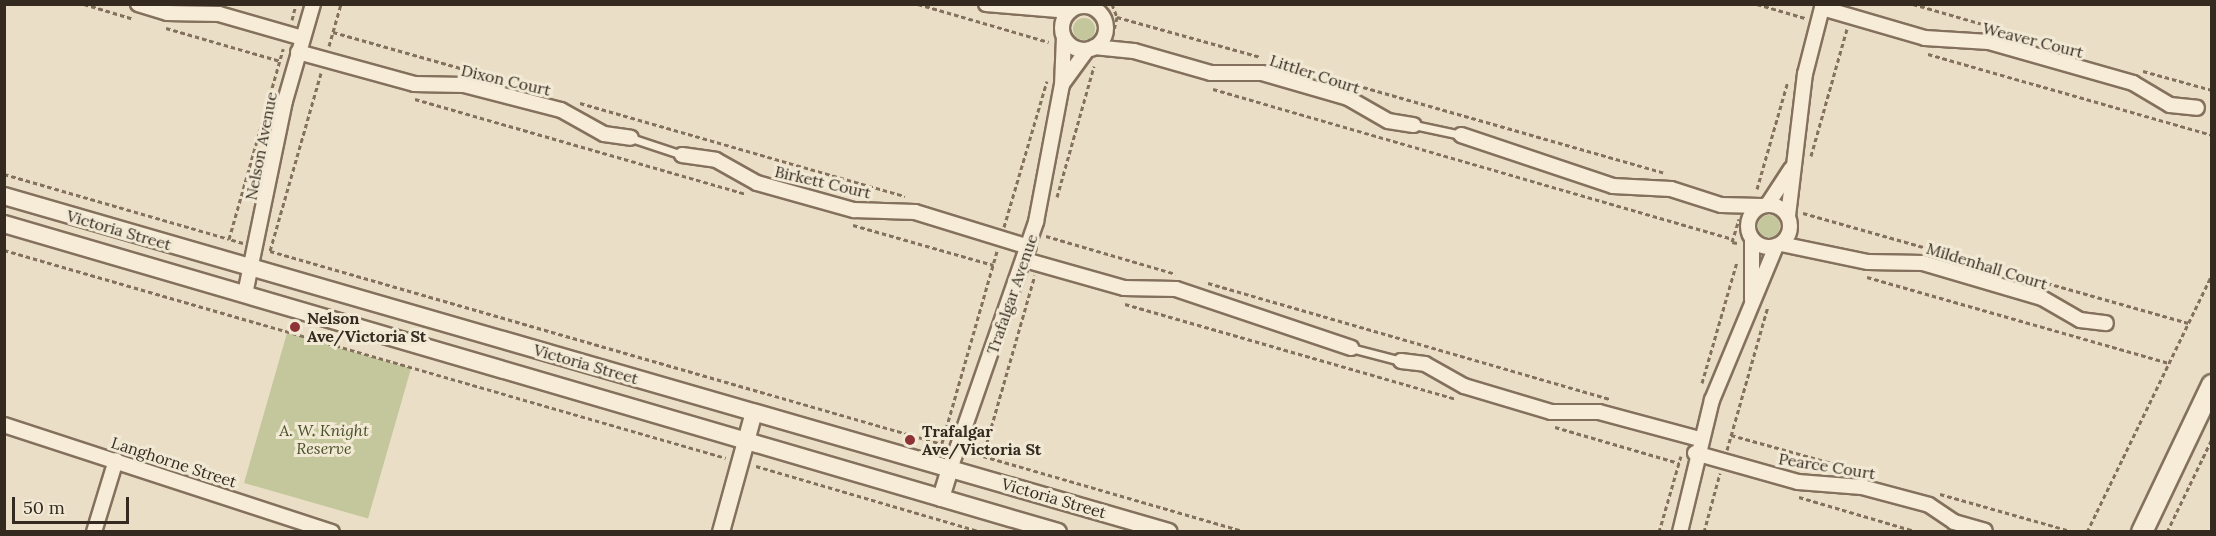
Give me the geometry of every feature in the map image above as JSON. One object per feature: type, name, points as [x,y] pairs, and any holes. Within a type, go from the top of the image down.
[{"type":"main road","points":[[2142,531],[2211,385]]},
{"type":"street","points":[[138,4],[167,13],[219,14],[302,38]]},
{"type":"street","name":"Nelson Avenue","points":[[245,294],[298,52],[313,4]]},
{"type":"street","points":[[986,4],[1075,8],[1106,14]]},
{"type":"street","points":[[1035,8],[1063,35],[1090,49]]},
{"type":"street","name":"Trafalgar Avenue","points":[[941,498],[950,469],[1032,262],[1062,85],[1063,35],[1075,8]]},
{"type":"street","points":[[1680,531],[1698,446],[1751,302],[1778,245],[1792,224],[1791,169],[1804,74],[1818,8]]},
{"type":"street","name":"Weaver Court","points":[[1818,8],[1925,38],[1989,42],[2133,83],[2169,105],[2197,108]]},
{"type":"street","name":"Trafalgar Avenue","points":[[1062,85],[1090,49],[1104,36],[1106,14]]},
{"type":"street","name":"Littler Court","points":[[1106,14],[1134,51]]},
{"type":"street","name":"Littler Court","points":[[1090,49],[1134,51],[1211,73],[1270,75],[1348,98],[1388,121],[1414,125]]},
{"type":"street","name":"Dixon Court","points":[[298,52],[323,65],[414,84],[464,85],[561,110],[604,134],[631,138]]},
{"type":"street","points":[[1461,135],[1613,186],[1671,189],[1721,205],[1744,207],[1768,201]]},
{"type":"street","name":"Birkett Court","points":[[682,155],[716,160],[757,183],[854,210],[915,212],[1032,262],[1124,288],[1176,289],[1351,348]]},
{"type":"street","points":[[1751,302],[1743,255],[1751,238],[1748,222],[1768,201],[1791,169]]},
{"type":"street","name":"Victoria Street","points":[[4,195],[1169,531]]},
{"type":"street","name":"Mildenhall Court","points":[[1768,201],[1820,248]]},
{"type":"street","points":[[1721,205],[1738,220],[1751,238]]},
{"type":"street","name":"Victoria Street","points":[[4,224],[1058,531]]},
{"type":"street","name":"Mildenhall Court","points":[[1751,238],[1778,245],[1820,248],[1868,262],[1923,263],[2042,298],[2080,320],[2106,323]]},
{"type":"street","name":"Pearce Court","points":[[1401,361],[1425,364],[1464,386],[1551,412],[1599,412],[1698,446],[1724,460],[1798,482],[1862,487],[1929,506],[1954,522],[1984,531]]},
{"type":"street","points":[[721,531],[754,412]]},
{"type":"street","name":"Langhorne Street","points":[[4,425],[116,460],[306,527],[332,531]]},
{"type":"street","points":[[94,531],[116,460]]},
{"type":"lane","points":[[1414,125],[1461,135]]},
{"type":"lane","points":[[631,138],[682,155]]},
{"type":"lane","points":[[1351,348],[1401,361]]},
{"type":"path","points":[[84,4],[141,21]]},
{"type":"path","points":[[229,239],[296,4]]},
{"type":"path","points":[[270,251],[341,4]]},
{"type":"path","points":[[918,4],[1049,42]]},
{"type":"path","points":[[1757,4],[1806,19]]},
{"type":"path","points":[[1803,30],[1806,19],[1818,8]]},
{"type":"path","points":[[1106,14],[1266,59]]},
{"type":"path","points":[[1808,166],[1850,16]]},
{"type":"path","points":[[153,25],[280,61]]},
{"type":"path","points":[[1846,31],[1858,34]]},
{"type":"path","points":[[333,32],[470,71]]},
{"type":"path","points":[[1915,50],[2211,135]]},
{"type":"path","points":[[323,65],[333,76]]},
{"type":"path","points":[[1056,202],[1094,66]]},
{"type":"path","points":[[1733,239],[1744,207],[1757,189],[1790,75]]},
{"type":"path","points":[[1346,82],[1667,174]]},
{"type":"path","points":[[1209,87],[1733,239],[1743,255]]},
{"type":"path","points":[[412,98],[754,197]]},
{"type":"path","points":[[572,100],[914,198]]},
{"type":"path","points":[[4,174],[942,444]]},
{"type":"path","points":[[1757,189],[1768,201]]},
{"type":"path","points":[[1790,198],[1798,200],[1803,213],[1792,224]]},
{"type":"path","points":[[993,221],[1005,225]]},
{"type":"path","points":[[845,223],[993,265]]},
{"type":"path","points":[[1046,281],[1032,262],[1046,236],[1049,225]]},
{"type":"path","points":[[1046,236],[1184,276]]},
{"type":"path","points":[[4,250],[981,531]]},
{"type":"path","points":[[1859,275],[2169,363]]},
{"type":"path","points":[[2087,531],[2211,275]]},
{"type":"path","points":[[1196,279],[1622,402]]},
{"type":"path","points":[[1115,301],[1460,400]]},
{"type":"path","points":[[1704,531],[1769,303]]},
{"type":"path","points":[[1552,427],[1679,463]]},
{"type":"path","points":[[2167,531],[2211,439]]},
{"type":"path","points":[[983,456],[1246,531]]},
{"type":"path","points":[[1720,474],[1731,478]]},
{"type":"path","points":[[1786,494],[1918,531]]},
{"type":"green space","points":[[1080,18],[1088,18],[1095,25],[1095,33],[1088,40],[1080,40],[1073,33],[1073,25]]},
{"type":"green space","points":[[1769,215],[1777,218],[1780,226],[1777,234],[1769,237],[1761,234],[1758,226],[1761,218]]},
{"type":"green space","name":"A. W. Knight Reserve","points":[[287,333],[411,369],[368,519],[244,483]]},
{"type":"place","name":"Nelson Ave/Victoria St","points":[[295,327]]},
{"type":"place","name":"Trafalgar Ave/Victoria St","points":[[910,440]]}]
